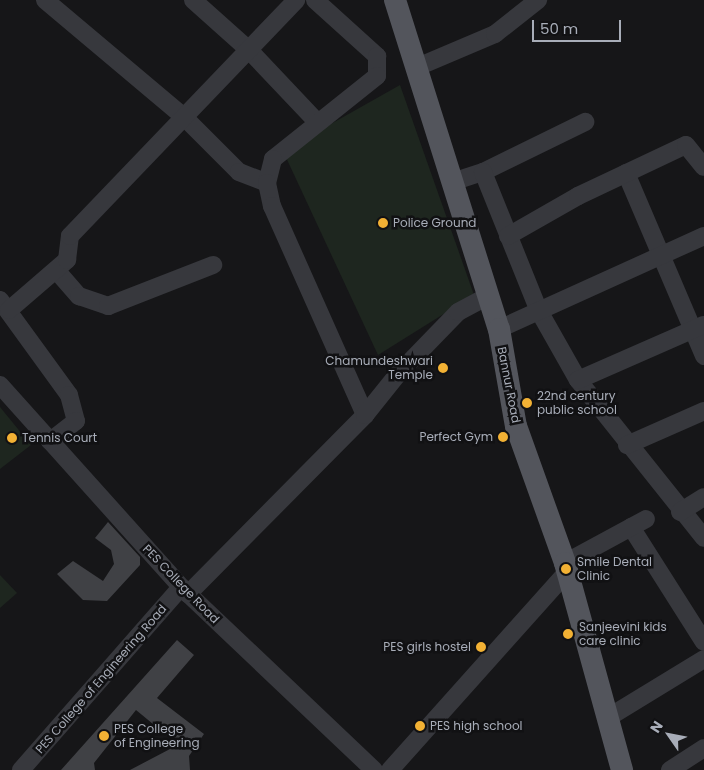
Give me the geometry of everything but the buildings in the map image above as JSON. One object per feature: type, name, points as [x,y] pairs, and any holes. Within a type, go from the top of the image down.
[{"type":"main road","name":"Bannur Road","points":[[395,0],[499,330],[516,426],[566,567],[609,717],[622,770]]},
{"type":"street","points":[[45,0],[185,118],[239,172],[267,183]]},
{"type":"street","points":[[193,0],[249,50],[318,122]]},
{"type":"street","points":[[50,441],[76,421],[69,395],[5,305],[56,270],[67,260],[70,236],[296,0]]},
{"type":"street","points":[[315,0],[377,56],[377,76],[273,159],[267,183],[272,206],[365,415]]},
{"type":"street","points":[[416,68],[494,34],[538,0]]},
{"type":"street","points":[[452,182],[483,172],[585,122]]},
{"type":"street","points":[[508,236],[578,196],[686,145],[704,167]]},
{"type":"street","points":[[483,172],[539,312],[578,380],[680,512],[704,538]]},
{"type":"street","points":[[626,173],[660,255],[698,327],[704,356]]},
{"type":"street","points":[[499,330],[704,236]]},
{"type":"street","points":[[56,270],[79,296],[108,306],[213,264]]},
{"type":"street","name":"PES College of Engineering Road","points":[[21,770],[184,591],[365,415],[398,374],[458,312],[488,296]]},
{"type":"street","points":[[578,380],[698,327]]},
{"type":"street","name":"PES College Road","points":[[0,385],[184,591],[374,770]]},
{"type":"street","points":[[627,445],[704,411]]},
{"type":"street","points":[[680,512],[704,497]]},
{"type":"street","points":[[390,770],[566,567],[638,523],[704,642]]},
{"type":"street","points":[[609,717],[704,659]]},
{"type":"street","points":[[670,770],[704,748]]},
{"type":"shaded area","name":"Police Ground","points":[[400,85],[474,295],[378,355],[283,151]]},
{"type":"shaded area","name":"Tennis Court","points":[[0,407],[31,445],[0,469]]},
{"type":"shaded area","points":[[0,575],[17,593],[0,608]]},
{"type":"place","name":"Police Ground","points":[[383,223]]},
{"type":"place","name":"Chamundeshwari Temple","points":[[443,368]]},
{"type":"place","name":"22nd century public school","points":[[527,403]]},
{"type":"place","name":"Perfect Gym","points":[[503,437]]},
{"type":"place","name":"Tennis Court","points":[[12,438]]},
{"type":"place","name":"Smile Dental Clinic","points":[[566,569]]},
{"type":"place","name":"Sanjeevini kids care clinic","points":[[568,634]]},
{"type":"place","name":"PES girls hostel","points":[[481,647]]},
{"type":"place","name":"PES high school","points":[[420,726]]},
{"type":"place","name":"PES College of Engineering","points":[[104,736]]}]
